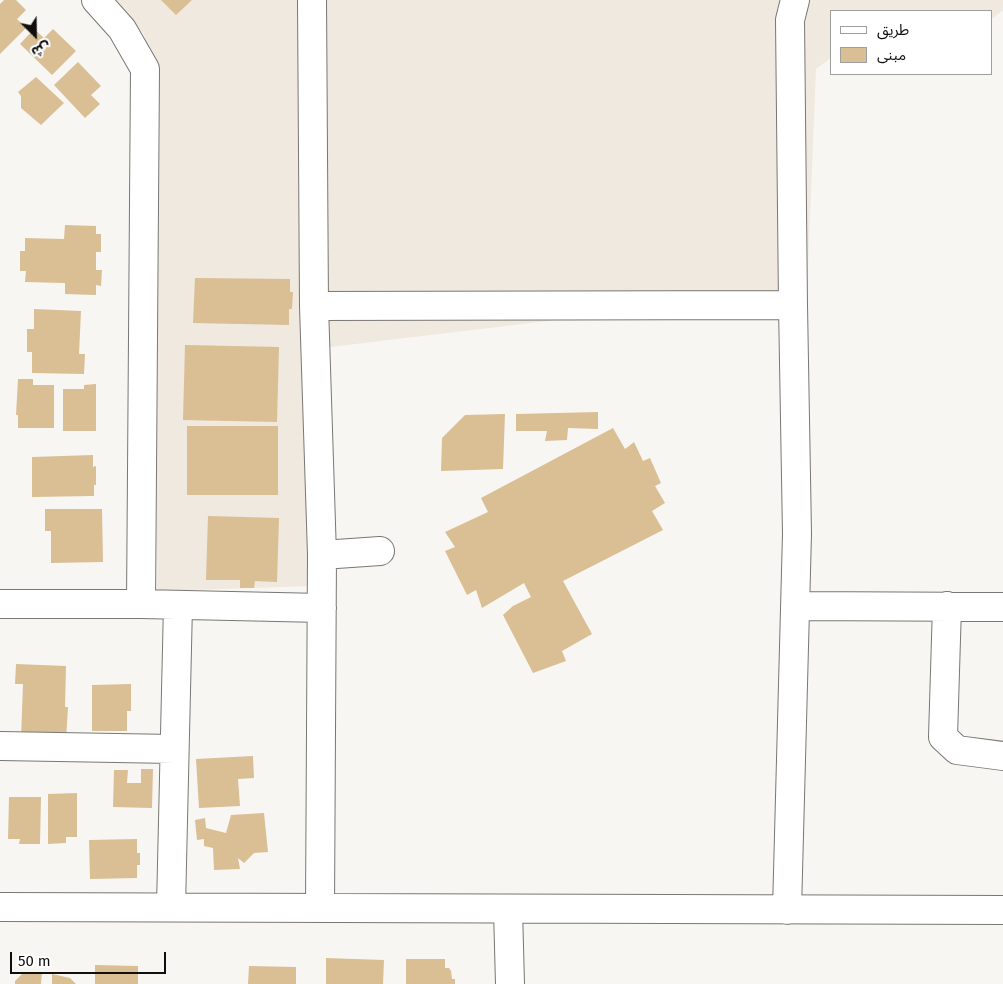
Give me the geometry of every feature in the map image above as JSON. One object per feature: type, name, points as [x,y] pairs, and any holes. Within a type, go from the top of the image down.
[{"type":"street","points":[[96,0],[122,29],[145,69],[141,604]]},
{"type":"street","points":[[312,0],[314,306],[322,555],[320,907]]},
{"type":"street","points":[[787,910],[797,534],[790,20],[795,0]]},
{"type":"street","points":[[314,306],[793,305]]},
{"type":"street","points":[[322,555],[380,551]]},
{"type":"street","points":[[0,604],[141,604],[322,608]]},
{"type":"street","points":[[171,907],[178,605]]},
{"type":"street","points":[[795,606],[1003,607]]},
{"type":"street","points":[[947,606],[943,737],[957,750],[1003,756]]},
{"type":"street","points":[[0,746],[174,749]]},
{"type":"street","points":[[0,907],[1003,910]]},
{"type":"street","points":[[508,909],[510,984]]},
{"type":"shaded area","points":[[112,0],[1003,0],[1003,10],[993,18],[993,10],[830,10],[830,58],[816,69],[807,290],[305,350],[313,586],[157,591],[155,98],[144,34]]},
{"type":"building","points":[[4,0],[16,0],[26,10],[17,19],[26,28],[0,54],[0,4]]},
{"type":"building","points":[[161,0],[192,0],[176,15]]},
{"type":"building","points":[[34,29],[44,38],[53,29],[76,51],[52,75],[20,44]]},
{"type":"building","points":[[78,62],[101,86],[91,95],[100,104],[85,118],[54,85]]},
{"type":"building","points":[[36,77],[64,103],[41,125],[21,108],[21,96],[18,92]]},
{"type":"building","points":[[65,225],[96,226],[96,234],[101,234],[101,252],[96,252],[96,270],[102,270],[101,286],[96,285],[96,295],[65,294],[65,283],[25,282],[26,271],[20,271],[20,251],[25,251],[25,238],[64,239]]},
{"type":"building","points":[[195,278],[290,279],[290,292],[293,292],[292,309],[289,309],[289,325],[193,323]]},
{"type":"building","points":[[34,309],[81,311],[79,354],[85,354],[84,374],[32,373],[32,352],[27,352],[27,329],[34,329]]},
{"type":"building","points":[[185,345],[279,347],[277,422],[183,420]]},
{"type":"building","points":[[18,379],[33,379],[33,385],[54,385],[54,428],[18,428],[18,415],[16,415]]},
{"type":"building","points":[[96,384],[96,431],[63,431],[63,389],[84,389],[84,385]]},
{"type":"building","points":[[598,412],[598,429],[568,428],[567,440],[545,441],[547,431],[516,431],[516,414]]},
{"type":"building","points":[[505,414],[503,469],[441,471],[442,438],[465,415]]},
{"type":"building","points":[[187,426],[278,426],[278,495],[187,495]]},
{"type":"building","points":[[613,428],[625,449],[634,442],[643,461],[650,458],[661,483],[655,486],[665,503],[652,511],[663,530],[563,581],[592,634],[562,651],[566,661],[533,673],[503,615],[513,606],[531,597],[524,583],[482,608],[476,590],[467,595],[445,551],[455,547],[445,532],[488,512],[481,498]]},
{"type":"building","points":[[93,455],[93,467],[96,466],[94,496],[32,497],[32,457]]},
{"type":"building","points":[[45,509],[102,509],[103,562],[51,563],[51,531],[45,531]]},
{"type":"building","points":[[208,516],[279,518],[277,582],[255,581],[254,588],[240,588],[240,580],[206,580]]},
{"type":"building","points":[[16,664],[66,666],[65,707],[68,707],[66,740],[21,738],[23,684],[15,684]]},
{"type":"building","points":[[131,684],[131,711],[127,711],[127,731],[92,731],[92,685]]},
{"type":"building","points":[[253,756],[254,778],[238,779],[240,806],[199,808],[196,759]]},
{"type":"building","points":[[141,769],[153,769],[152,808],[113,807],[114,770],[128,770],[127,783],[141,783]]},
{"type":"building","points":[[77,793],[77,837],[66,837],[66,843],[48,844],[48,794]]},
{"type":"building","points":[[9,797],[41,797],[40,844],[19,844],[20,839],[8,839]]},
{"type":"building","points":[[264,813],[268,852],[254,853],[244,863],[238,858],[240,869],[214,870],[213,848],[204,846],[204,839],[197,840],[195,820],[205,818],[206,828],[226,833],[231,815]]},
{"type":"building","points":[[137,839],[137,853],[140,853],[140,865],[137,865],[137,878],[90,879],[89,840]]},
{"type":"building","points":[[326,958],[384,960],[383,984],[326,984]]},
{"type":"building","points":[[406,959],[445,959],[445,968],[449,968],[451,971],[455,984],[406,984]]},
{"type":"building","points":[[95,965],[138,966],[138,984],[95,984]]},
{"type":"building","points":[[249,966],[296,967],[296,984],[248,984]]},
{"type":"building","points":[[24,972],[42,972],[41,984],[15,984],[15,981]]},
{"type":"building","points":[[52,974],[70,978],[76,984],[52,984]]}]
